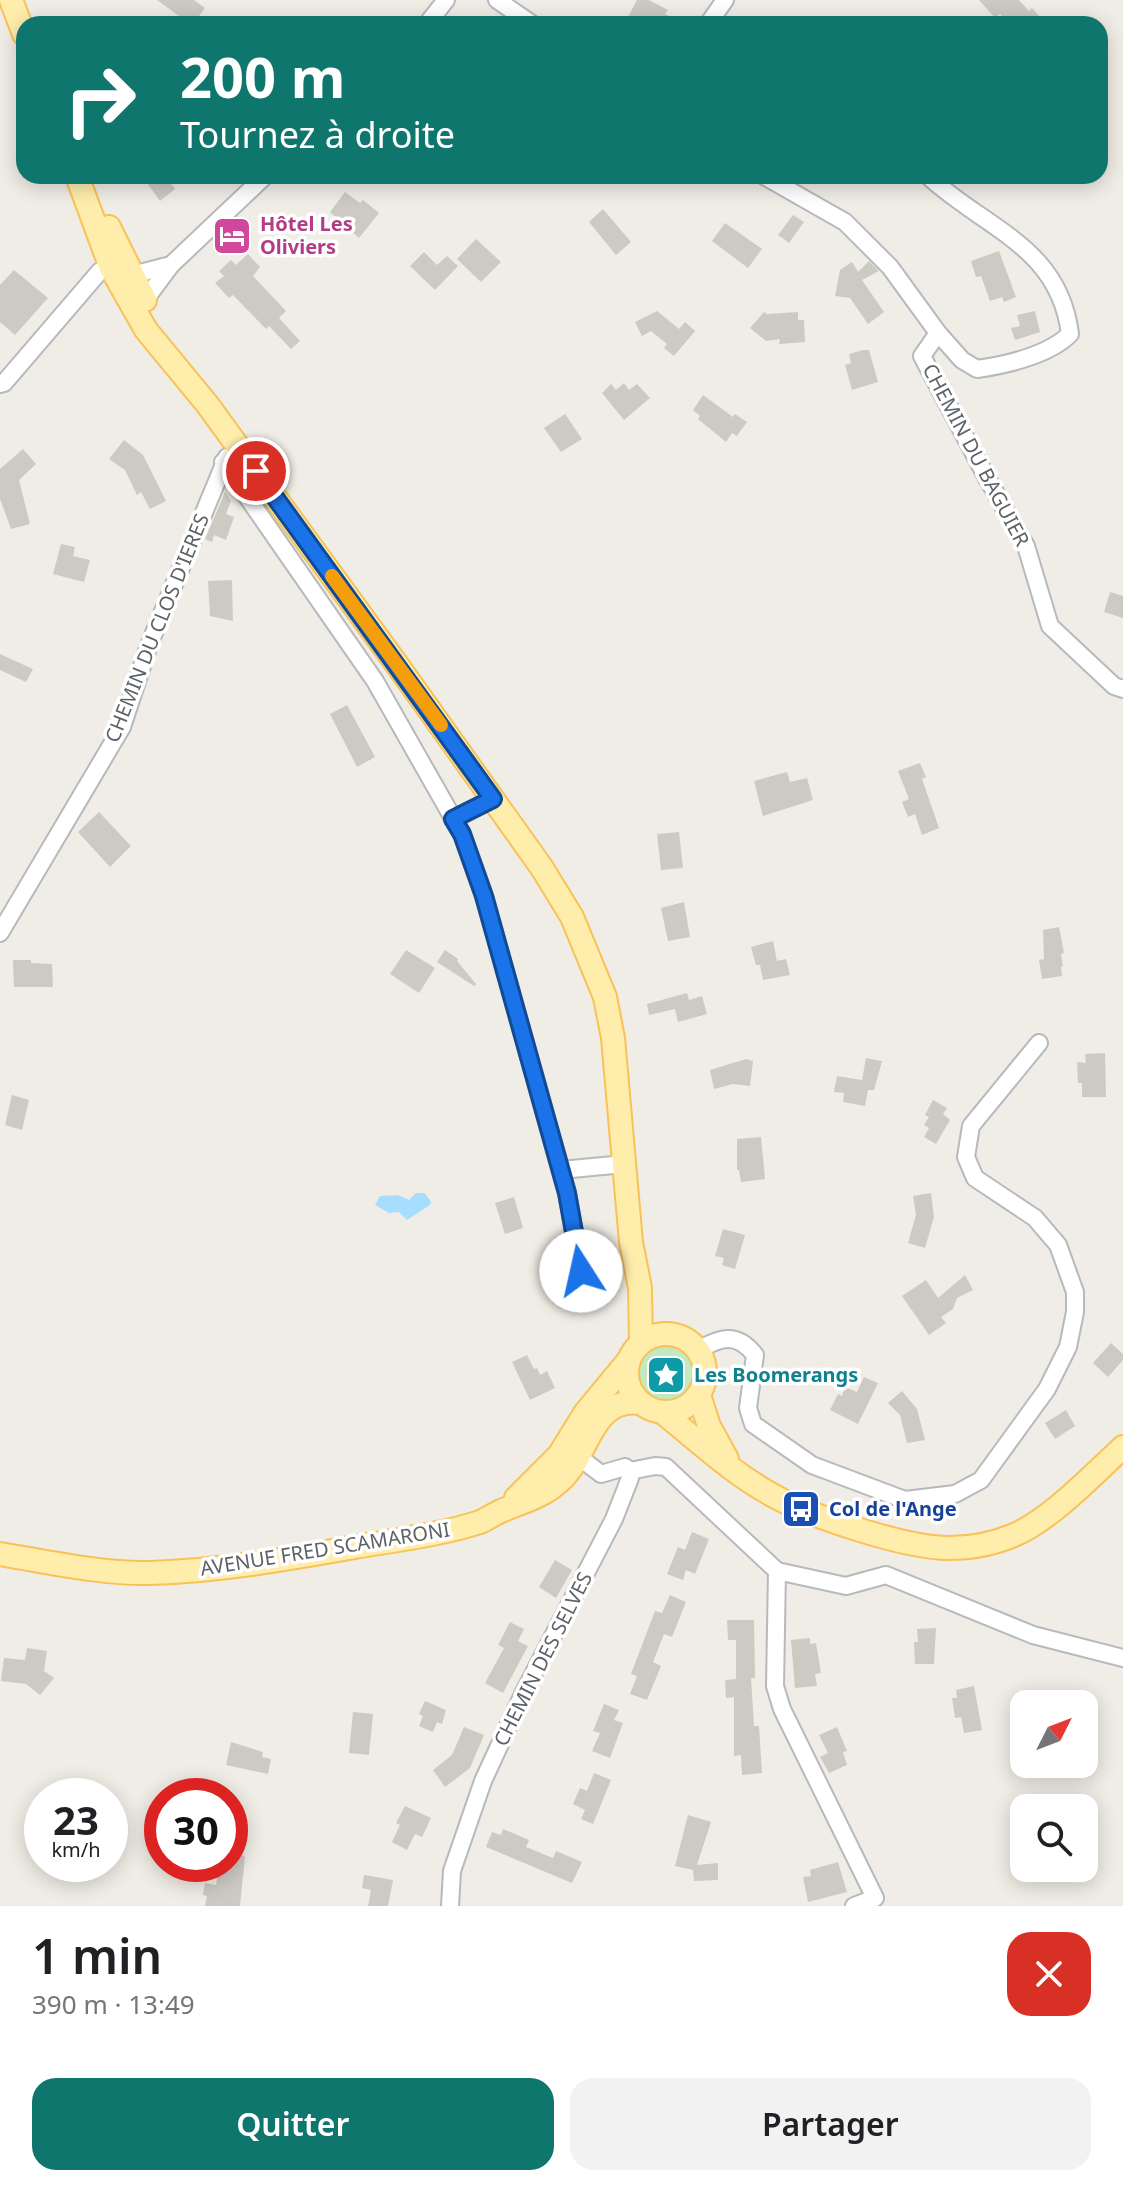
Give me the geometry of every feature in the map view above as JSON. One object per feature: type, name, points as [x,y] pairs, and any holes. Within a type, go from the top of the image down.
[{"type":"main road","points":[[80,184],[101,242],[207,404],[230,453],[493,799],[572,917],[605,997],[619,1084],[631,1242],[640,1288],[635,1352],[628,1384],[641,1403],[662,1412],[732,1469],[775,1497],[829,1520],[945,1548],[972,1547],[1018,1534],[1039,1520],[1123,1447]]},
{"type":"main road","points":[[87,184],[129,285]]},
{"type":"main road","points":[[640,1288],[677,1335],[698,1350],[706,1372],[699,1395],[683,1409],[662,1412]]},
{"type":"main road","points":[[635,1352],[658,1334],[677,1335]]},
{"type":"main road","name":"AVENUE FRED SCAMARONI","points":[[503,1510],[559,1455],[585,1413],[635,1352]]},
{"type":"main road","points":[[699,1395],[709,1426],[732,1469]]},
{"type":"main road","name":"AVENUE FRED SCAMARONI","points":[[0,1554],[78,1567],[147,1573],[221,1569],[418,1536],[481,1521],[527,1503],[561,1481],[608,1408],[620,1402],[641,1403]]},
{"type":"street","points":[[433,16],[446,0]]},
{"type":"street","points":[[497,0],[520,16]]},
{"type":"street","points":[[129,285],[171,265],[257,184]]},
{"type":"street","name":"CHEMIN DU BAGUIER","points":[[778,184],[845,222],[890,267],[938,333],[962,360],[977,369],[1008,364],[1063,341],[1070,334],[1061,294],[1045,268],[1016,239],[938,184]]},
{"type":"street","points":[[129,285],[171,265]]},
{"type":"street","points":[[0,384],[100,271],[129,285]]},
{"type":"street","name":"CHEMIN DU BAGUIER","points":[[938,333],[922,356],[1026,546],[1050,626],[1114,686],[1123,689]]},
{"type":"street","points":[[230,453],[375,681],[462,834],[484,896],[561,1170],[586,1297]]},
{"type":"street","name":"CHEMIN DU CLOS D'IERES","points":[[0,933],[122,727],[149,645],[230,453]]},
{"type":"street","points":[[453,819],[493,799]]},
{"type":"street","points":[[698,1350],[723,1339],[737,1338],[747,1345],[755,1355],[748,1408],[753,1424],[812,1465],[905,1500],[955,1494],[981,1480],[1047,1389],[1068,1347],[1075,1312],[1075,1292],[1058,1245],[1035,1218],[975,1178],[966,1157],[971,1126],[1039,1043]]},
{"type":"street","points":[[561,1170],[624,1164]]},
{"type":"street","points":[[585,1413],[587,1424],[574,1449],[579,1457],[601,1474],[625,1467],[630,1471],[666,1467],[777,1571],[846,1586],[886,1575],[1033,1635],[1123,1658]]},
{"type":"street","name":"CHEMIN DES SELVES","points":[[450,1906],[452,1871],[483,1781],[524,1692],[614,1519],[630,1471]]},
{"type":"street","points":[[777,1571],[775,1686],[782,1709],[875,1898],[854,1906]]},
{"type":"green space","points":[[667,1344],[678,1346],[687,1353],[694,1362],[694,1384],[687,1393],[678,1400],[667,1402],[656,1400],[647,1393],[640,1384],[638,1373],[640,1362],[647,1353],[656,1346]]},
{"type":"water","points":[[416,1193],[425,1193],[430,1205],[407,1220],[399,1212],[389,1213],[375,1205],[380,1196],[398,1195],[409,1200]]},
{"type":"building","points":[[157,0],[194,0],[205,8],[199,16],[179,16]]},
{"type":"building","points":[[637,0],[649,0],[668,10],[665,14],[669,16],[629,16]]},
{"type":"building","points":[[979,0],[1019,0],[1039,16],[1000,14],[993,16]]},
{"type":"building","points":[[148,184],[171,184],[175,189],[160,201]]},
{"type":"building","points":[[345,192],[360,203],[363,200],[379,213],[359,238],[330,212]]},
{"type":"building","points":[[603,209],[631,242],[616,255],[589,222]]},
{"type":"building","points":[[793,215],[804,222],[789,243],[778,235]]},
{"type":"building","points":[[725,223],[762,249],[748,268],[712,241]]},
{"type":"building","points":[[476,239],[501,262],[481,282],[457,259]]},
{"type":"building","points":[[999,251],[1016,297],[1004,302],[1002,297],[990,301],[981,276],[976,277],[971,261]]},
{"type":"building","points":[[424,252],[437,265],[447,256],[458,266],[435,290],[410,266]]},
{"type":"building","points":[[248,254],[260,267],[253,276],[286,311],[279,318],[300,341],[291,349],[269,326],[266,329],[233,295],[229,298],[215,283],[224,276],[219,271],[231,260],[236,265]]},
{"type":"building","points":[[869,261],[879,271],[862,280],[884,312],[868,324],[850,298],[835,296],[840,270],[852,262],[858,272]]},
{"type":"building","points":[[14,270],[48,298],[15,335],[0,322],[0,285]]},
{"type":"building","points":[[657,311],[679,329],[685,322],[695,331],[674,356],[664,348],[667,344],[651,331],[642,336],[635,322]]},
{"type":"building","points":[[1035,311],[1040,332],[1015,340],[1011,328],[1020,326],[1017,315]]},
{"type":"building","points":[[764,312],[798,312],[798,320],[804,320],[805,342],[779,344],[780,339],[766,341],[750,328]]},
{"type":"building","points":[[869,350],[878,382],[852,390],[845,365],[851,363],[849,354]]},
{"type":"building","points":[[624,383],[629,390],[637,384],[650,398],[624,420],[602,393],[611,384],[616,390]]},
{"type":"building","points":[[703,395],[733,417],[735,414],[747,422],[737,436],[732,433],[726,442],[698,419],[700,416],[693,410]]},
{"type":"building","points":[[565,414],[582,439],[561,452],[544,428]]},
{"type":"building","points":[[124,440],[143,455],[166,501],[150,509],[141,492],[137,495],[125,470],[109,459]]},
{"type":"building","points":[[23,449],[36,464],[19,480],[30,524],[11,529],[0,499],[0,469]]},
{"type":"building","points":[[225,492],[231,501],[226,514],[234,517],[226,540],[214,535],[212,542],[205,539]]},
{"type":"building","points":[[61,544],[75,547],[73,556],[90,560],[84,582],[53,574]]},
{"type":"building","points":[[232,580],[233,621],[210,616],[208,581]]},
{"type":"building","points":[[1110,592],[1123,596],[1123,618],[1104,612]]},
{"type":"building","points":[[0,654],[33,669],[26,682],[0,670]]},
{"type":"building","points":[[347,705],[375,757],[357,767],[330,714]]},
{"type":"building","points":[[920,763],[926,777],[922,779],[939,828],[922,835],[915,814],[908,817],[902,802],[909,799],[898,771]]},
{"type":"building","points":[[787,772],[790,782],[807,778],[813,800],[763,816],[754,781]]},
{"type":"building","points":[[99,812],[131,846],[110,867],[78,832]]},
{"type":"building","points":[[679,832],[683,868],[661,870],[657,834]]},
{"type":"building","points":[[684,902],[690,937],[668,941],[661,908]]},
{"type":"building","points":[[1059,927],[1064,953],[1061,954],[1062,976],[1042,979],[1039,960],[1044,959],[1043,930]]},
{"type":"building","points":[[773,941],[777,961],[786,959],[790,975],[763,980],[751,947]]},
{"type":"building","points":[[406,950],[435,968],[419,993],[390,974]]},
{"type":"building","points":[[445,950],[458,959],[476,984],[474,986],[437,962]]},
{"type":"building","points":[[13,960],[52,964],[53,987],[14,987]]},
{"type":"building","points":[[687,993],[689,1000],[702,996],[707,1014],[678,1022],[675,1009],[649,1015],[647,1004]]},
{"type":"building","points":[[1105,1053],[1106,1097],[1082,1097],[1077,1062],[1086,1063],[1085,1054]]},
{"type":"building","points":[[866,1058],[882,1061],[874,1090],[868,1090],[865,1106],[843,1102],[844,1093],[834,1092],[837,1076],[862,1080]]},
{"type":"building","points":[[746,1059],[753,1061],[750,1086],[733,1084],[714,1089],[710,1070]]},
{"type":"building","points":[[12,1095],[29,1100],[22,1130],[5,1125]]},
{"type":"building","points":[[933,1100],[947,1108],[943,1114],[950,1120],[936,1144],[924,1137],[929,1128],[924,1125],[929,1117],[925,1115]]},
{"type":"building","points":[[761,1137],[765,1179],[741,1182],[737,1170],[737,1139]]},
{"type":"building","points":[[931,1193],[934,1217],[925,1248],[908,1243],[916,1215],[913,1196]]},
{"type":"building","points":[[514,1197],[523,1228],[505,1234],[495,1203]]},
{"type":"building","points":[[723,1229],[745,1235],[735,1269],[722,1265],[724,1258],[715,1256]]},
{"type":"building","points":[[965,1275],[973,1290],[957,1298],[953,1309],[941,1317],[946,1323],[929,1335],[902,1296],[926,1280],[938,1298]]},
{"type":"building","points":[[1111,1343],[1123,1354],[1123,1360],[1108,1377],[1093,1363]]},
{"type":"building","points":[[527,1355],[540,1375],[547,1371],[555,1388],[530,1400],[512,1362]]},
{"type":"building","points":[[864,1377],[878,1383],[858,1424],[830,1410],[838,1394],[842,1396],[845,1387],[857,1392]]},
{"type":"building","points":[[902,1391],[917,1409],[925,1440],[907,1443],[900,1415],[888,1403]]},
{"type":"building","points":[[1066,1410],[1075,1426],[1055,1439],[1045,1423]]},
{"type":"building","points":[[692,1532],[709,1539],[695,1574],[686,1570],[683,1580],[667,1574],[678,1547],[685,1550]]},
{"type":"building","points":[[555,1560],[572,1570],[556,1598],[539,1587]]},
{"type":"building","points":[[670,1595],[686,1602],[672,1637],[664,1634],[653,1662],[661,1666],[647,1700],[630,1694],[637,1676],[631,1674],[655,1611],[662,1613]]},
{"type":"building","points":[[727,1620],[754,1620],[755,1678],[751,1678],[754,1726],[759,1726],[762,1773],[742,1775],[741,1755],[734,1756],[734,1697],[726,1698],[725,1680],[736,1679],[736,1640],[728,1640]]},
{"type":"building","points":[[510,1622],[524,1629],[518,1641],[528,1646],[503,1693],[485,1683],[504,1648],[498,1645]]},
{"type":"building","points":[[936,1628],[934,1664],[915,1664],[917,1629]]},
{"type":"building","points":[[810,1638],[810,1644],[816,1643],[821,1673],[815,1674],[817,1686],[795,1688],[791,1640]]},
{"type":"building","points":[[27,1648],[47,1651],[44,1671],[54,1678],[40,1695],[26,1684],[1,1681],[4,1658],[25,1660]]},
{"type":"building","points":[[974,1686],[982,1730],[964,1733],[961,1717],[955,1718],[952,1698],[957,1698],[956,1690]]},
{"type":"building","points":[[425,1701],[446,1710],[442,1724],[437,1722],[433,1732],[419,1726],[423,1716],[419,1714]]},
{"type":"building","points":[[604,1704],[619,1710],[614,1720],[623,1723],[610,1758],[592,1751],[600,1733],[593,1731]]},
{"type":"building","points":[[353,1712],[373,1714],[369,1755],[349,1753]]},
{"type":"building","points":[[464,1727],[484,1735],[470,1768],[445,1787],[433,1770],[452,1755]]},
{"type":"building","points":[[837,1727],[847,1751],[843,1752],[847,1765],[829,1773],[820,1757],[828,1753],[819,1735]]},
{"type":"building","points":[[231,1742],[263,1752],[262,1757],[271,1759],[268,1774],[226,1765]]},
{"type":"building","points":[[594,1773],[611,1780],[593,1824],[581,1819],[585,1810],[573,1804],[580,1788],[587,1791]]},
{"type":"building","points":[[405,1806],[431,1818],[422,1837],[415,1834],[407,1850],[392,1842],[400,1825],[396,1823]]},
{"type":"building","points":[[688,1815],[711,1822],[697,1865],[718,1863],[718,1880],[694,1881],[693,1870],[675,1866]]},
{"type":"building","points":[[503,1829],[529,1840],[526,1847],[553,1858],[556,1851],[582,1862],[572,1883],[486,1847],[492,1832],[501,1835]]},
{"type":"building","points":[[838,1862],[847,1892],[808,1902],[803,1877],[811,1876],[810,1870]]},
{"type":"building","points":[[364,1875],[393,1880],[388,1906],[368,1906],[371,1890],[362,1888]]},
{"type":"building","points":[[216,1882],[242,1882],[240,1906],[205,1906],[205,1883],[216,1885]]},
{"type":"slow traffic","points":[[332,576],[441,725]]},
{"type":"place","name":"Hôtel Les Oliviers","points":[[232,236]]},
{"type":"place","name":"Les Boomerangs","points":[[666,1375]]},
{"type":"place","name":"Col de l'Ange","points":[[801,1509]]},
{"type":"route","points":[[256,471],[493,799],[453,819],[462,834],[484,896],[567,1193],[581,1271]]}]
